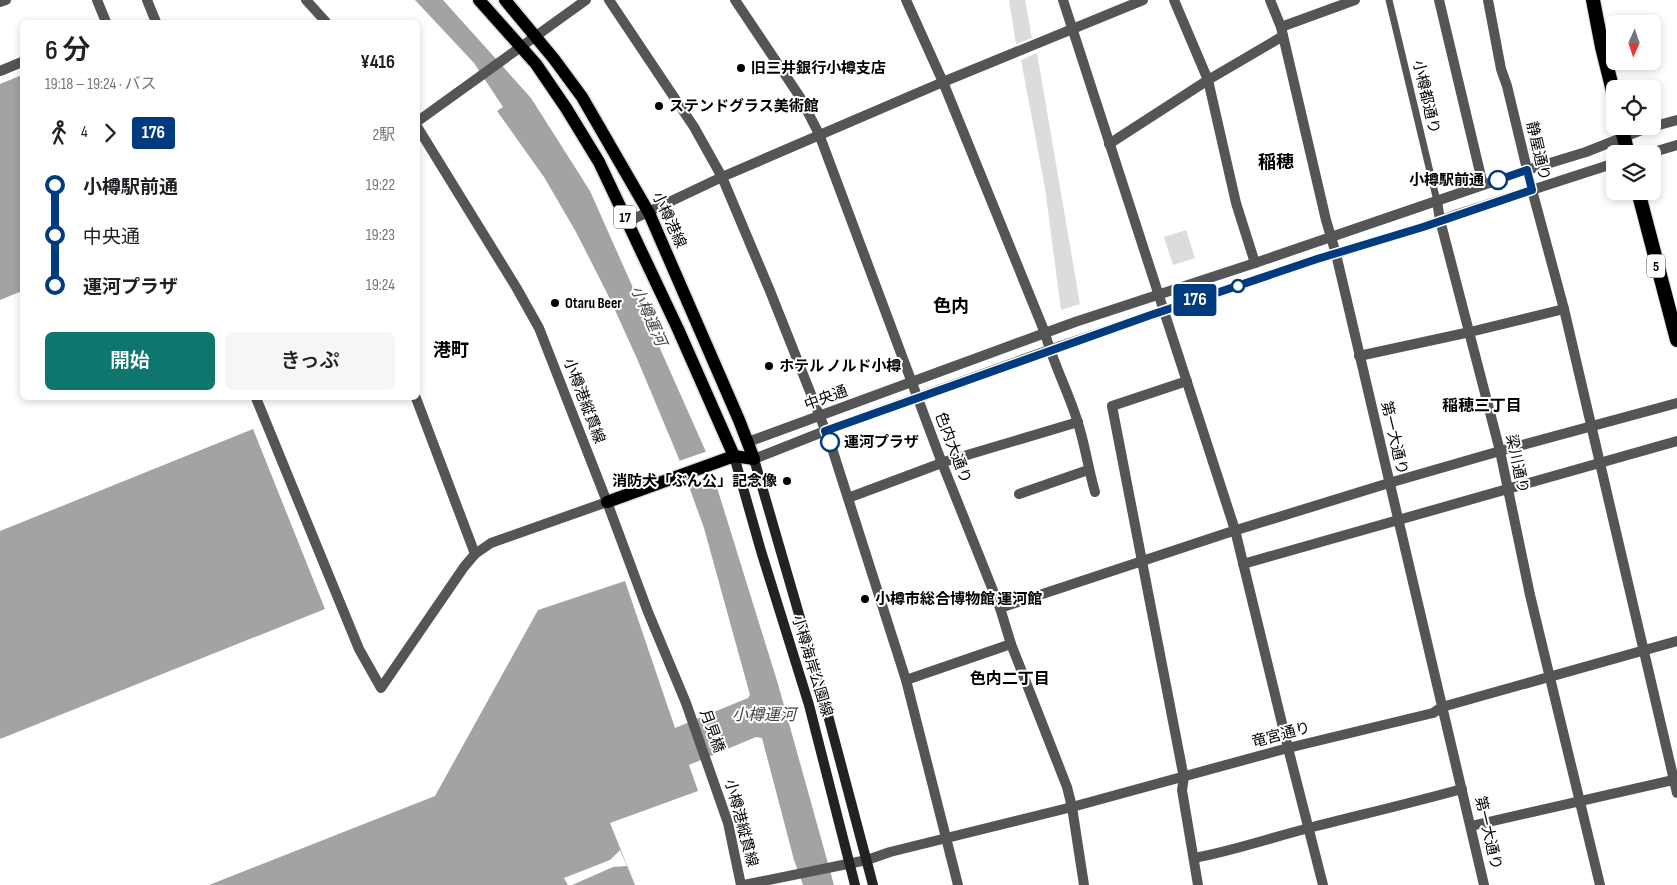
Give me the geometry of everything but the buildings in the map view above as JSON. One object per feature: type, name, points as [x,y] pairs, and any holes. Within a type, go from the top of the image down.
[{"type":"highway","points":[[1593,0],[1610,80]]},
{"type":"highway","name":"5","points":[[1640,200],[1677,340]]},
{"type":"main road","name":"17","points":[[479,0],[541,72],[594,154],[682,338],[734,456]]},
{"type":"main road","name":"小樽港線","points":[[505,0],[536,35],[582,97],[649,213],[698,323],[754,459]]},
{"type":"main road","points":[[607,502],[734,456],[748,442]]},
{"type":"main road","points":[[734,456],[754,459]]},
{"type":"main road","name":"小樽海岸公園線","points":[[734,456],[760,550],[809,705],[854,885]]},
{"type":"main road","name":"小樽海岸公園線","points":[[754,459],[826,704],[874,885]]},
{"type":"street","points":[[0,2],[6,0]]},
{"type":"street","points":[[97,0],[105,20]]},
{"type":"street","points":[[146,0],[155,20]]},
{"type":"street","points":[[306,0],[324,20]]},
{"type":"street","points":[[420,121],[520,46],[586,0]]},
{"type":"street","points":[[609,0],[694,127],[722,177],[770,291],[825,431],[906,680],[958,885]]},
{"type":"street","name":"色内大通り","points":[[735,0],[800,97],[819,134],[942,463],[1000,608],[1011,644],[1068,787],[1084,885]]},
{"type":"street","points":[[906,0],[943,82],[1045,333],[1049,350],[1078,422],[1088,470],[1095,492]]},
{"type":"street","points":[[1063,0],[1236,530],[1323,885]]},
{"type":"street","points":[[627,222],[819,134],[1143,0]]},
{"type":"street","points":[[1174,0],[1208,80],[1236,203],[1255,264]]},
{"type":"street","name":"第一大通り","points":[[1270,0],[1282,31],[1336,254],[1484,885]]},
{"type":"street","points":[[1109,144],[1282,31],[1355,0]]},
{"type":"street","name":"小樽都通り","points":[[1388,0],[1437,201]]},
{"type":"street","points":[[1439,0],[1483,185]]},
{"type":"street","name":"静屋通り","points":[[1488,0],[1501,69],[1564,309],[1676,779],[1677,793]]},
{"type":"street","points":[[0,72],[20,63]]},
{"type":"street","name":"中央通","points":[[1661,124],[1677,120]]},
{"type":"street","name":"小樽港縦貫線","points":[[420,131],[516,287],[539,328],[648,612],[686,703]]},
{"type":"street","name":"中央通","points":[[748,442],[1045,333],[1255,264],[1527,170],[1586,152],[1617,135]]},
{"type":"street","points":[[1661,150],[1677,145]]},
{"type":"street","name":"中央通","points":[[754,459],[825,431],[1049,350],[1606,166]]},
{"type":"street","name":"梁川通り","points":[[1437,201],[1440,220],[1500,451],[1549,676],[1600,885]]},
{"type":"street","points":[[1359,356],[1564,309]]},
{"type":"street","points":[[1187,381],[1112,406],[1184,777],[1182,790],[1198,885]]},
{"type":"street","points":[[257,400],[355,640],[381,688],[464,567],[475,554],[491,543],[607,502]]},
{"type":"street","points":[[417,400],[475,554]]},
{"type":"street","points":[[1000,608],[1236,530],[1389,483],[1677,403]]},
{"type":"street","points":[[848,498],[942,463],[1078,422]]},
{"type":"street","points":[[1243,564],[1677,441]]},
{"type":"street","points":[[1019,494],[1088,470]]},
{"type":"street","name":"竜宮通り","points":[[743,885],[867,860],[890,852],[1072,807],[1288,748],[1433,713],[1442,707],[1677,641]]},
{"type":"street","points":[[906,680],[1011,644]]},
{"type":"street","name":"月見橋","points":[[686,703],[710,770]]},
{"type":"street","name":"小樽港縦貫線","points":[[710,770],[728,823],[743,885]]},
{"type":"street","points":[[1471,826],[1676,779]]},
{"type":"street","points":[[1194,858],[1227,852],[1308,828],[1364,816],[1462,789]]},
{"type":"shaded area","points":[[1009,0],[1025,0],[1032,38],[1016,44]]},
{"type":"shaded area","points":[[1037,53],[1080,304],[1061,310],[1045,188],[1021,60]]},
{"type":"shaded area","points":[[1186,230],[1195,258],[1173,265],[1164,237]]},
{"type":"water","name":"小樽運河","points":[[415,0],[443,0],[531,98],[590,191],[706,452],[778,684],[834,885],[803,885],[794,860],[762,738],[756,737],[689,765],[698,791],[610,823],[635,885],[209,885],[435,796],[538,610],[625,581],[675,728],[748,698],[750,695],[704,528],[679,459],[610,299],[576,232],[544,177],[497,111],[503,107],[474,63]]},
{"type":"water","points":[[20,76],[20,292],[0,300],[0,84]]},
{"type":"water","points":[[253,429],[325,609],[0,739],[0,531]]},
{"type":"pier","points":[[708,451],[716,476],[689,487],[679,461]]},
{"type":"pier","points":[[620,850],[627,866],[613,867],[568,885],[564,878],[610,860]]},
{"type":"bus line","name":"176","points":[[830,442],[825,431],[918,397],[1049,350],[1317,259],[1423,227],[1532,190],[1527,170],[1498,180]]},
{"type":"place","name":"旧三井銀行小樽支店","points":[[741,68]]},
{"type":"place","name":"ステンドグラス美術館","points":[[659,106]]},
{"type":"place","name":"小樽駅前通","points":[[1498,180]]},
{"type":"place","name":"Otaru Beer","points":[[555,303]]},
{"type":"place","name":"ホテル ノルド小樽","points":[[769,366]]},
{"type":"place","name":"運河プラザ","points":[[830,442]]},
{"type":"place","name":"消防犬「ぶん公」記念像","points":[[787,481]]},
{"type":"place","name":"小樽市総合博物館 運河館","points":[[865,599]]},
{"type":"district","name":"稲穂","points":[[1276,162]]},
{"type":"district","name":"色内","points":[[951,306]]},
{"type":"district","name":"港町","points":[[451,350]]},
{"type":"district","name":"稲穂三丁目","points":[[1482,406]]},
{"type":"district","name":"色内二丁目","points":[[1010,679]]}]
